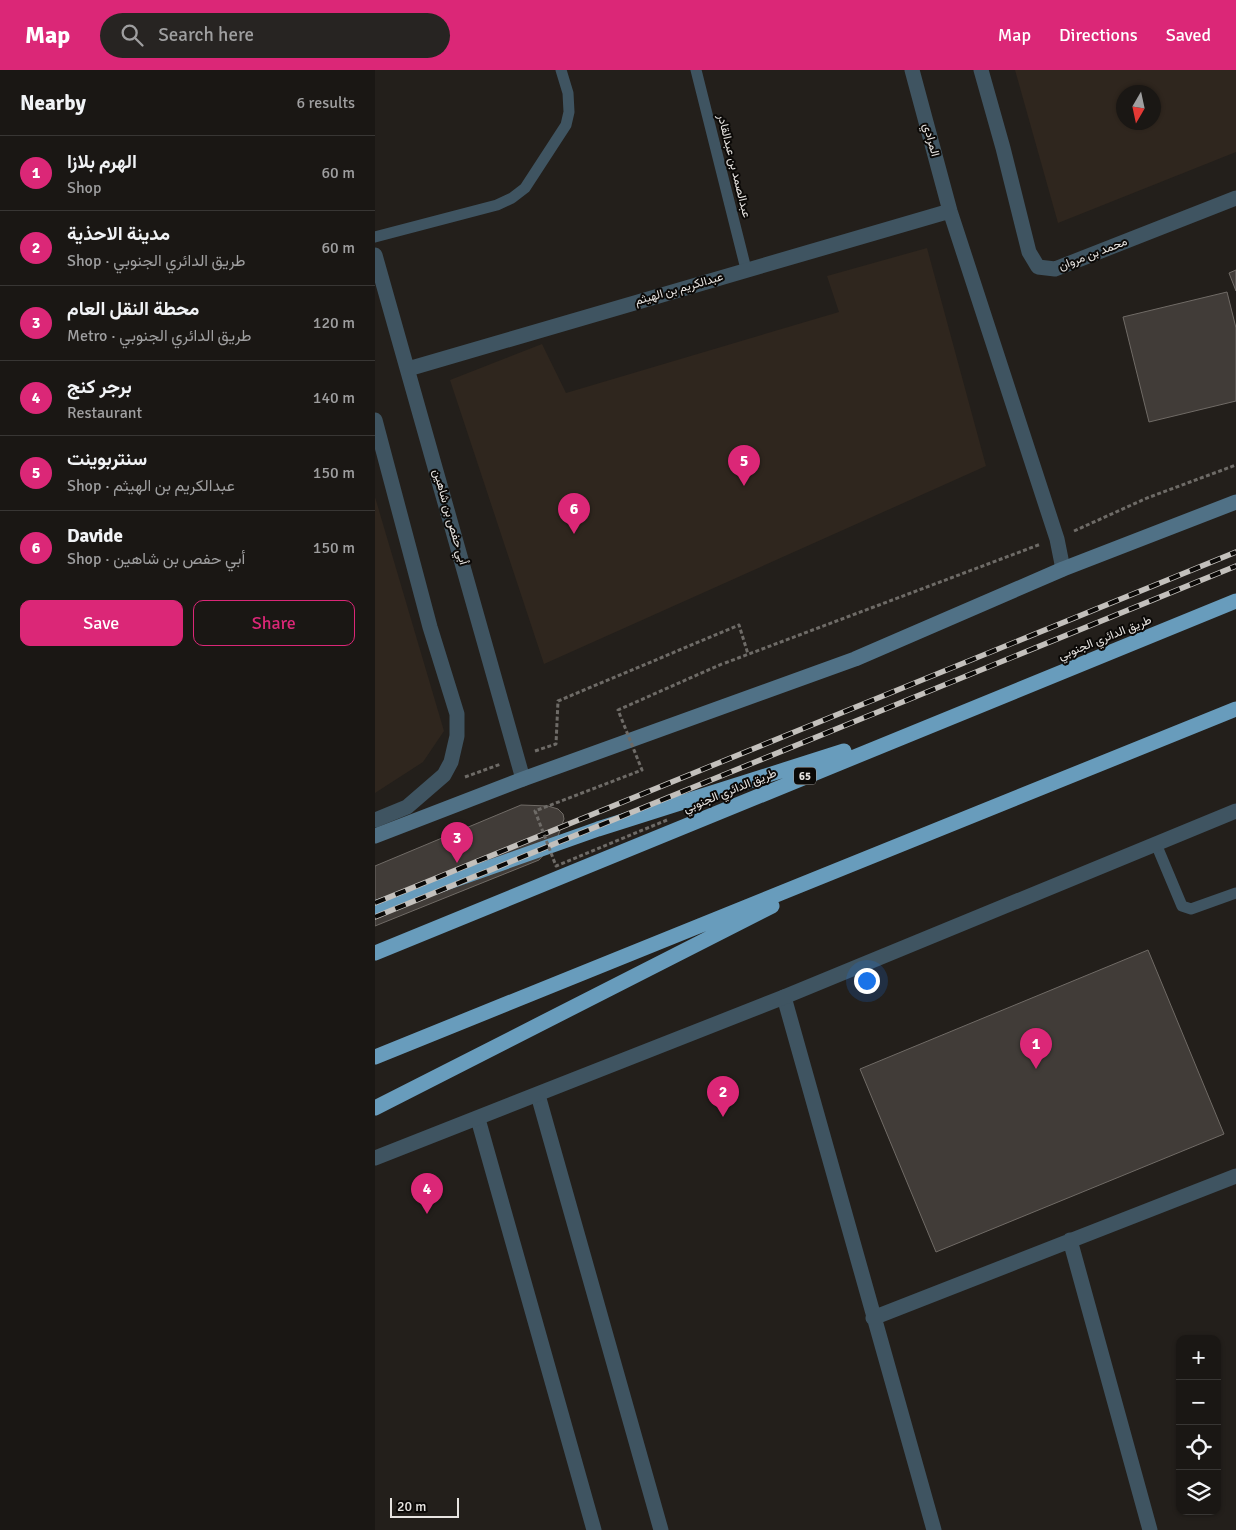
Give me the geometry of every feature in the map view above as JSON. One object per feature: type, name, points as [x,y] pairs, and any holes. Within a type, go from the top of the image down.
[{"type":"highway","name":"طريق الدائري الجنوبي","points":[[375,952],[1236,601]]},
{"type":"highway","points":[[375,1057],[1236,709]]},
{"type":"highway","points":[[375,908],[598,829],[948,718]]},
{"type":"highway","points":[[375,1108],[863,860]]},
{"type":"main road","points":[[375,836],[523,779],[855,659],[1063,569],[1236,502]]},
{"type":"street","name":"المرادي","points":[[912,70],[951,211],[1057,539],[1063,569]]},
{"type":"street","name":"محمد بن مروان","points":[[981,70],[1029,252],[1039,267],[1055,269],[1236,198]]},
{"type":"street","name":"عبدالكريم بن الهيثم","points":[[408,369],[746,269],[951,211]]},
{"type":"street","name":"أبي حفص بن شاهين","points":[[375,255],[523,779]]},
{"type":"street","points":[[375,420],[430,627],[457,714],[457,736],[451,762],[444,775],[407,807],[375,820]]},
{"type":"street","points":[[375,1158],[784,997],[1236,811]]},
{"type":"street","points":[[784,997],[934,1530]]},
{"type":"street","points":[[539,1094],[661,1530]]},
{"type":"street","points":[[477,1119],[594,1530]]},
{"type":"street","points":[[873,1318],[1236,1176]]},
{"type":"street","points":[[1071,1240],[1150,1530]]},
{"type":"lane","points":[[375,237],[497,205],[512,198],[525,188],[566,125],[569,112],[568,93],[561,70]]},
{"type":"lane","name":"عبدالصمد بن عبدالقادر","points":[[696,70],[746,269]]},
{"type":"lane","points":[[1156,844],[1182,906],[1191,909],[1236,893]]},
{"type":"path","points":[[667,820],[555,866],[535,811],[642,770],[617,710],[725,663],[1057,539],[1147,498],[1236,465]]},
{"type":"path","points":[[459,779],[556,744],[558,701],[739,625],[748,654]]},
{"type":"shaded area","points":[[1015,70],[1236,70],[1236,152],[1058,223]]},
{"type":"shaded area","points":[[927,248],[986,466],[544,664],[450,380],[542,344],[566,393],[839,312],[827,276]]},
{"type":"shaded area","points":[[375,497],[444,731],[423,762],[375,793]]},
{"type":"building","points":[[1236,270],[1236,291],[1229,273]]},
{"type":"building","points":[[1227,292],[1236,328],[1236,401],[1149,422],[1123,317]]},
{"type":"building","points":[[521,805],[548,806],[558,809],[563,814],[564,819],[558,836],[539,860],[375,926],[375,866]]},
{"type":"building","points":[[1148,950],[1224,1134],[936,1252],[860,1069]]},
{"type":"railway","points":[[375,903],[1236,552]]},
{"type":"railway","points":[[375,917],[1236,566]]},
{"type":"place","name":"سنتربوينت","points":[[744,486]]},
{"type":"place","name":"Davide","points":[[574,534]]},
{"type":"place","name":"محطة النقل العام","points":[[457,863]]},
{"type":"place","name":"الهرم بلازا","points":[[1036,1069]]},
{"type":"place","name":"مدينة الاحذية","points":[[723,1117]]},
{"type":"place","name":"برجر كنج","points":[[427,1214]]}]
